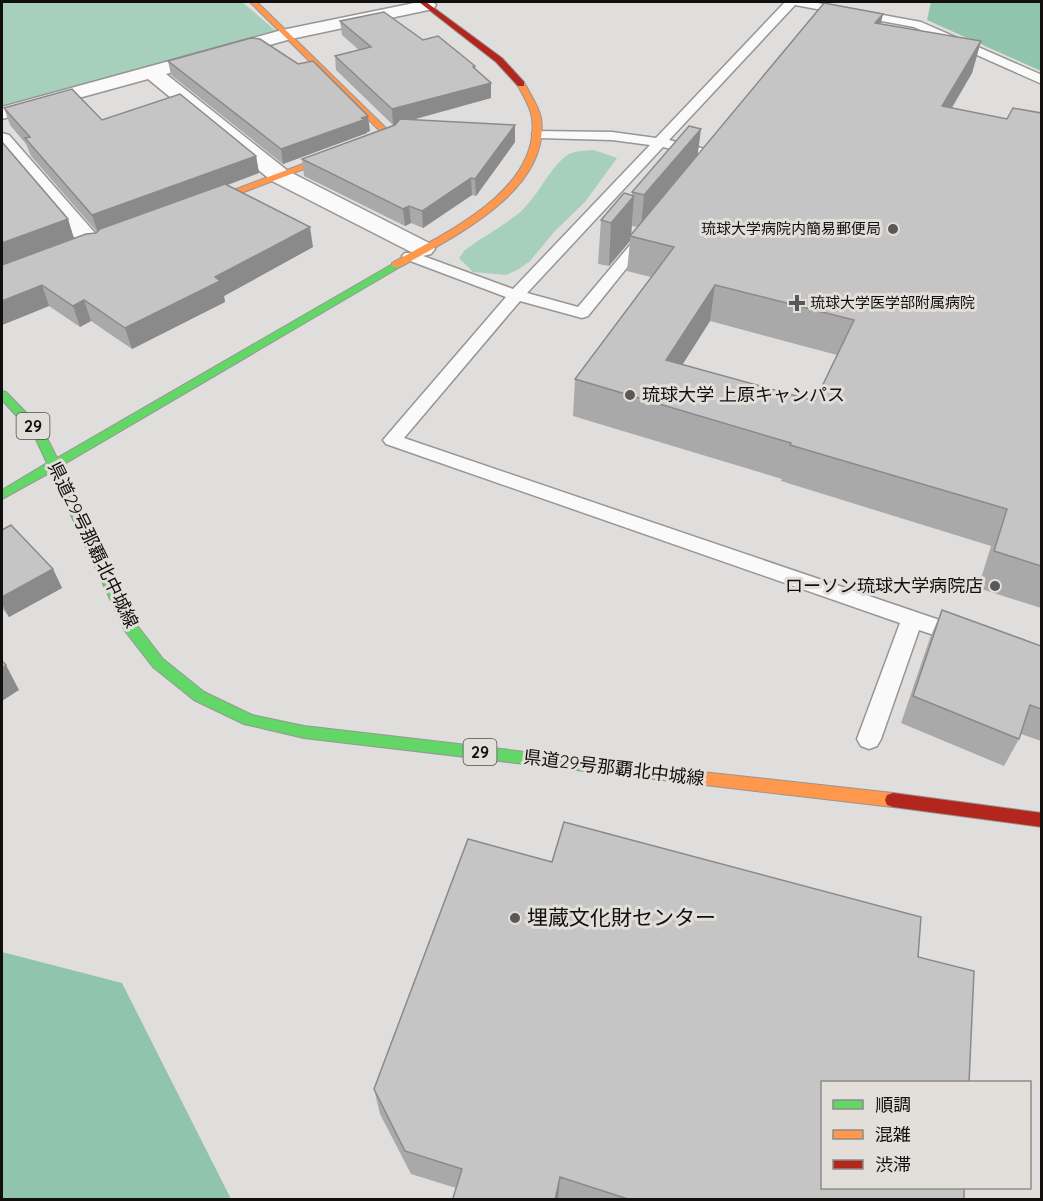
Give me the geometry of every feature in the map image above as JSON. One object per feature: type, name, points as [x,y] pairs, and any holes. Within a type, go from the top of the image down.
[{"type":"street","points":[[181,213],[389,135],[253,2]]},
{"type":"street","points":[[2,113],[288,34],[425,3],[500,61],[515,76],[530,96],[538,115],[539,134],[534,156],[518,182],[493,206],[463,226],[2,495]]},
{"type":"street","points":[[152,72],[280,176],[416,253]]},
{"type":"street","points":[[2,139],[94,246]]},
{"type":"street","name":"県道29号那覇北中城線","points":[[2,394],[39,433],[130,627],[158,663],[199,696],[249,720],[304,732],[944,806],[1041,820]]},
{"type":"lane","points":[[792,2],[516,295],[392,440],[977,641]]},
{"type":"lane","points":[[797,2],[917,24],[1041,80]]},
{"type":"lane","points":[[539,134],[612,136],[660,142],[712,154],[690,182]]},
{"type":"lane","points":[[586,221],[606,226]]},
{"type":"lane","points":[[416,253],[516,295],[582,313],[649,232],[626,231]]},
{"type":"lane","points":[[869,739],[912,619]]},
{"type":"green space","points":[[2,2],[242,2],[277,32],[2,109]]},
{"type":"green space","points":[[931,2],[1041,2],[1041,71],[927,20]]},
{"type":"green space","points":[[594,150],[617,158],[585,202],[555,231],[530,261],[506,275],[473,272],[459,258],[465,250],[526,207],[553,169],[566,156],[576,152]]},
{"type":"green space","points":[[2,952],[122,983],[231,1199],[2,1199]]},
{"type":"building","points":[[824,3],[883,14],[875,23],[981,41],[942,106],[1007,119],[1013,108],[1041,113],[1041,566],[994,551],[1007,509],[575,379],[674,247],[630,236]],"holes":[[[715,285],[854,320],[815,401],[666,360]]]},
{"type":"building","points":[[384,12],[423,40],[438,36],[475,66],[473,67],[491,83],[392,109],[335,56],[371,47],[340,21]]},
{"type":"building","points":[[251,38],[260,39],[298,64],[313,61],[368,116],[361,118],[366,119],[281,149],[168,61]]},
{"type":"building","points":[[72,89],[102,120],[180,94],[256,156],[92,215],[25,138],[30,137],[4,108]]},
{"type":"building","points":[[400,119],[515,125],[475,179],[471,178],[422,211],[409,206],[403,209],[302,159],[395,125]]},
{"type":"building","points":[[689,126],[701,129],[644,195],[632,192]]},
{"type":"building","points":[[2,142],[68,219],[2,243]]},
{"type":"building","points":[[225,184],[310,227],[215,277],[220,281],[125,328],[84,300],[73,306],[42,285],[2,301],[2,265],[86,234],[96,233],[100,229]]},
{"type":"building","points":[[624,193],[634,196],[611,223],[601,220]]},
{"type":"building","points":[[11,525],[53,569],[2,597],[2,530]]},
{"type":"building","points":[[942,610],[1041,646],[1041,709],[1030,705],[1019,739],[913,696]]},
{"type":"building","points":[[564,822],[921,917],[918,957],[974,971],[969,1081],[821,1081],[821,1189],[964,1189],[964,1200],[631,1200],[560,1177],[555,1200],[456,1200],[453,1198],[462,1169],[405,1151],[374,1089],[468,839],[552,862]]},
{"type":"traffic: fast","points":[[2,495],[396,265]]},
{"type":"traffic: fast","points":[[2,394],[39,433],[130,627],[158,663],[199,696],[249,720],[304,732],[620,769]]},
{"type":"traffic: slow","points":[[199,206],[389,135],[253,2]]},
{"type":"traffic: slow","points":[[396,265],[479,216],[505,194],[525,171],[537,144],[536,116],[521,84]]},
{"type":"traffic: slow","points":[[620,769],[893,800]]},
{"type":"traffic: jam","points":[[422,2],[499,60],[521,84]]},
{"type":"traffic: jam","points":[[893,800],[1042,820]]},
{"type":"place","name":"琉球大学病院内簡易郵便局","points":[[893,229]]},
{"type":"place","name":"琉球大学医学部附属病院","points":[[797,303]]},
{"type":"place","name":"琉球大学 上原キャンパス","points":[[630,395]]},
{"type":"place","name":"ローソン琉球大学病院店","points":[[995,586]]},
{"type":"place","name":"埋蔵文化財センター","points":[[515,918]]}]
